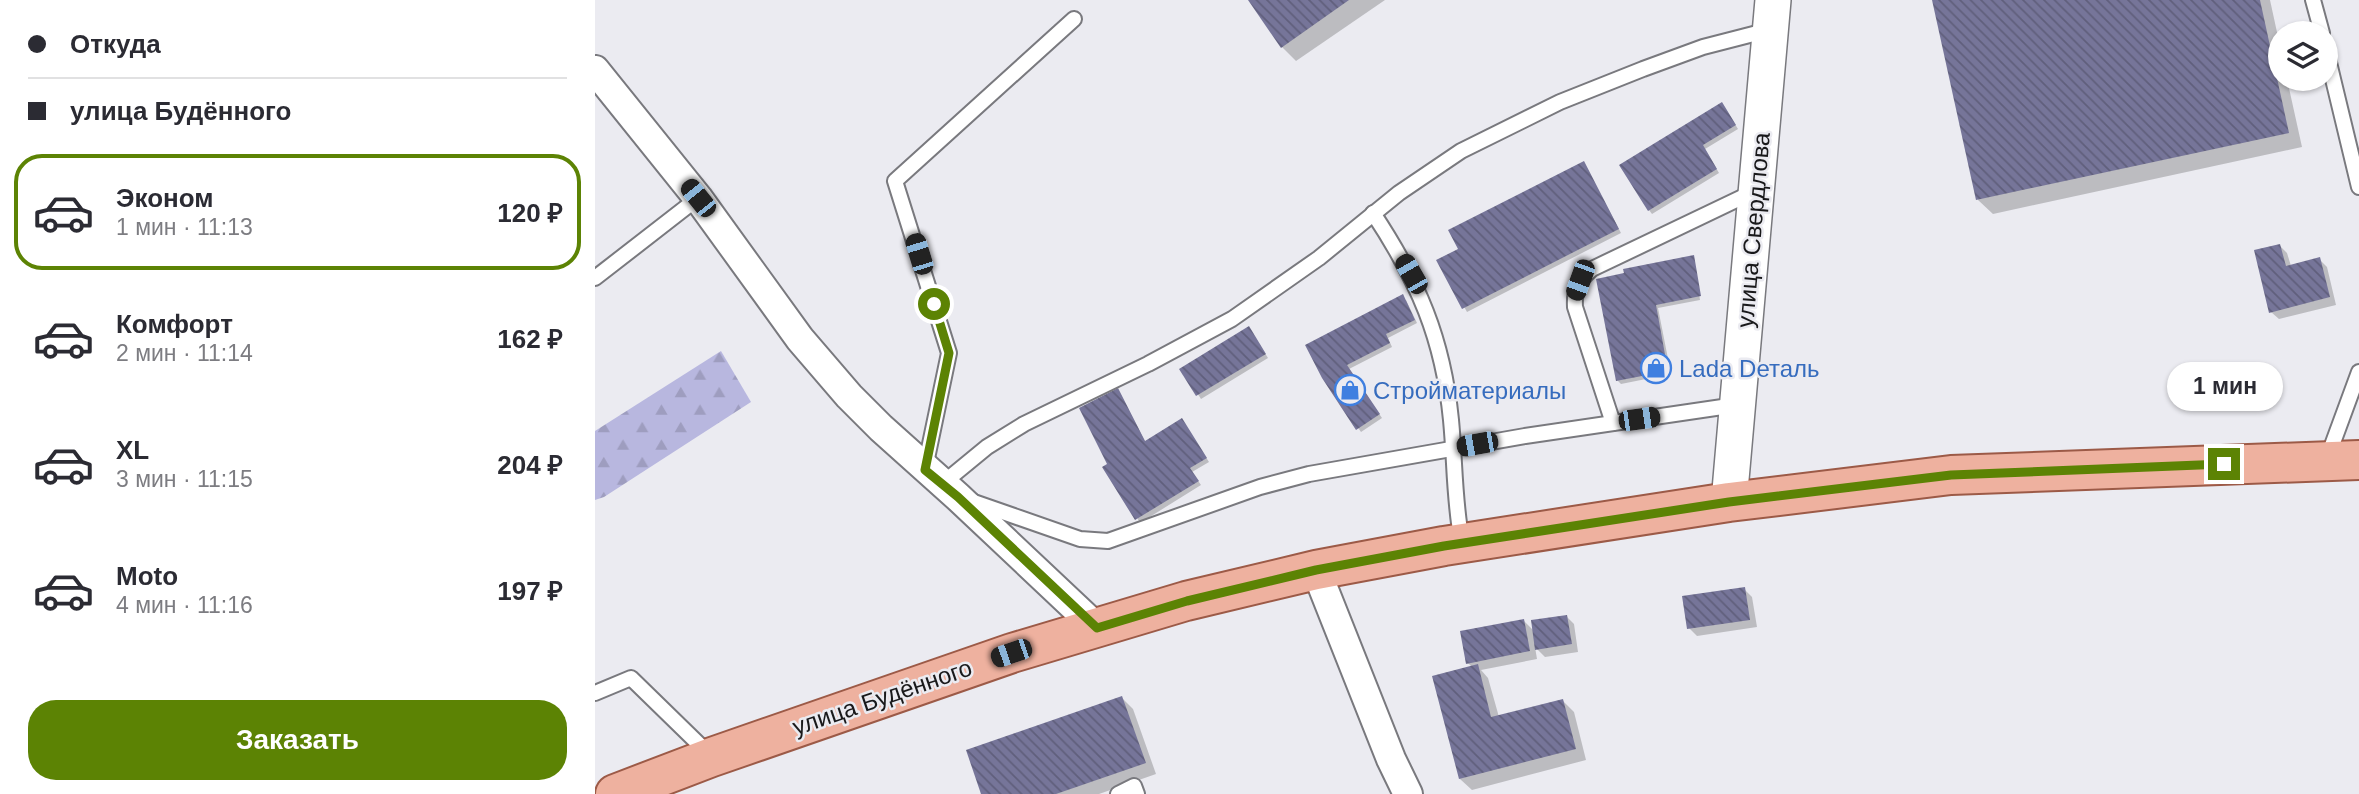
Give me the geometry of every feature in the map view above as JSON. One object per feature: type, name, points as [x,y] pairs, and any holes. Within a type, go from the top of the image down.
[{"type":"main road","name":"улица Будённого","points":[[615,794],[712,757],[1011,653],[1187,601],[1316,570],[1729,502],[1951,475],[2343,460]]},
{"type":"street","name":"улица Свердлова","points":[[1729,502],[1771,15]]},
{"type":"street","points":[[595,70],[698,198],[800,339],[849,396],[1097,628]]},
{"type":"street","points":[[1316,570],[1408,794]]},
{"type":"lane","points":[[2313,0],[2319,21]]},
{"type":"lane","points":[[942,483],[1013,430],[1148,364],[1232,319],[1319,258],[1428,172],[1461,151],[1560,102],[1771,15]]},
{"type":"lane","points":[[942,483],[949,353],[895,181],[1074,19]]},
{"type":"lane","points":[[2336,91],[2359,187]]},
{"type":"lane","points":[[1613,423],[1575,307],[1574,294],[1580,280],[1592,269],[1756,191]]},
{"type":"lane","points":[[595,278],[698,198]]},
{"type":"lane","points":[[1373,213],[1411,274],[1434,329],[1448,392],[1455,509],[1462,544]]},
{"type":"lane","points":[[2343,460],[2359,372]]},
{"type":"lane","points":[[942,483],[1080,539],[1099,542],[1118,538],[1281,481],[1453,448],[1737,405]]},
{"type":"lane","points":[[595,693],[631,678],[712,757]]},
{"type":"lane","points":[[1118,794],[1134,786],[1137,794]]},
{"type":"green space","points":[[721,351],[751,402],[604,497],[595,500],[595,431]]},
{"type":"building","points":[[1248,0],[1349,0],[1281,48]]},
{"type":"building","points":[[1932,0],[2260,0],[2268,37],[2268,91],[2280,91],[2289,133],[1976,200]]},
{"type":"building","points":[[1722,102],[1736,125],[1703,145],[1717,169],[1648,211],[1619,165]]},
{"type":"building","points":[[1584,161],[1619,229],[1462,309],[1436,260],[1458,249],[1448,230]]},
{"type":"building","points":[[2280,244],[2286,266],[2320,257],[2330,297],[2269,313],[2254,250]]},
{"type":"building","points":[[1694,255],[1701,296],[1656,305],[1668,371],[1616,381],[1596,279],[1624,273],[1623,269]]},
{"type":"building","points":[[1403,294],[1415,320],[1386,334],[1390,343],[1347,365],[1380,414],[1356,430],[1322,378],[1305,345]]},
{"type":"building","points":[[1249,326],[1266,354],[1196,396],[1179,369]]},
{"type":"building","points":[[1118,388],[1145,441],[1182,418],[1207,458],[1190,468],[1199,481],[1135,520],[1102,467],[1107,464],[1079,408]]},
{"type":"building","points":[[1745,587],[1750,620],[1687,629],[1682,596]]},
{"type":"building","points":[[1567,615],[1572,644],[1535,650],[1531,620]]},
{"type":"building","points":[[1524,619],[1530,651],[1466,664],[1460,631]]},
{"type":"building","points":[[1478,664],[1491,717],[1563,699],[1576,749],[1459,779],[1432,676]]},
{"type":"building","points":[[1122,696],[1146,763],[1056,794],[981,794],[966,750]]},
{"type":"place","name":"Lada Dеталь","points":[[1656,368]]},
{"type":"place","name":"Стройматериалы","points":[[1350,390]]},
{"type":"route","points":[[934,304],[949,353],[925,470],[958,497],[1097,628],[1187,601],[1316,570],[1444,546],[1729,502],[1951,475],[2224,464]]}]
